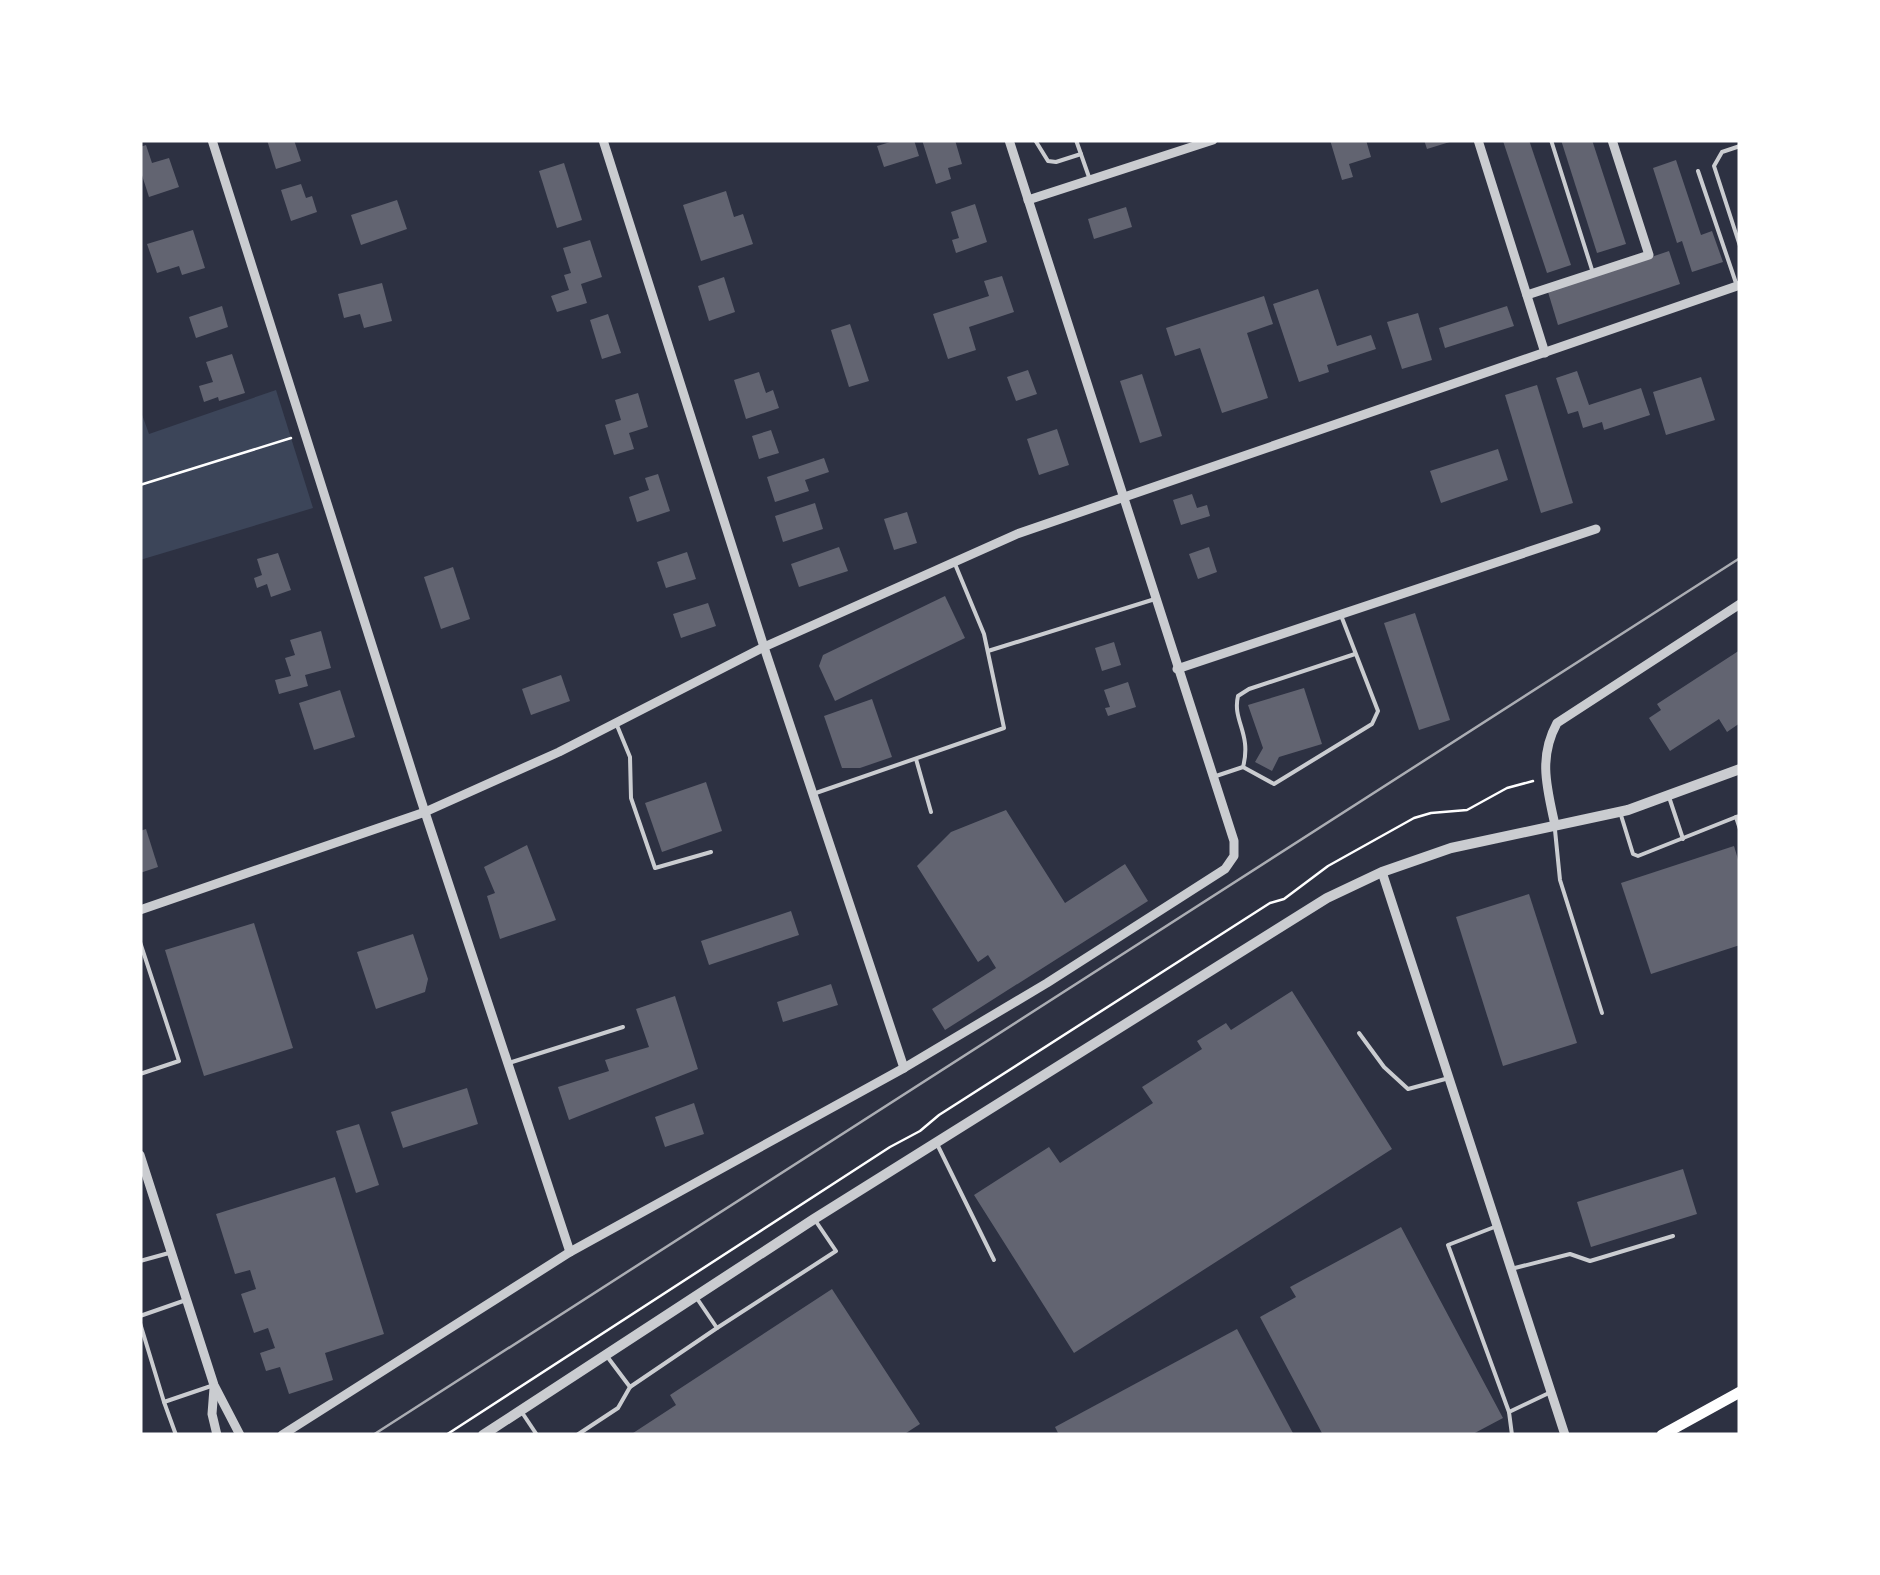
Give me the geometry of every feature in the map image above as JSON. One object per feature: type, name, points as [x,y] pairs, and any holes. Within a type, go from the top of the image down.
[{"type":"main road","points":[[1662,1435],[1740,1392]]},
{"type":"street","points":[[212,140],[424,812],[570,1252]]},
{"type":"street","points":[[603,140],[904,1068]]},
{"type":"street","points":[[282,1435],[570,1252],[904,1068],[1047,983],[1224,869],[1234,856],[1234,841],[1008,140]]},
{"type":"street","points":[[1028,200],[1213,140]]},
{"type":"street","points":[[1478,140],[1545,353]]},
{"type":"street","points":[[1527,295],[1649,255],[1612,140]]},
{"type":"street","points":[[140,910],[424,812],[616,723],[764,646],[954,562],[1121,496],[1739,286]]},
{"type":"street","points":[[1178,668],[1596,529]]},
{"type":"street","points":[[1554,825],[1544,760],[1548,738],[1557,723],[1740,604]]},
{"type":"street","points":[[488,1434],[814,1219],[1327,898],[1382,872],[1451,848],[1620,812],[1740,769]]},
{"type":"street","points":[[1382,872],[1566,1435]]},
{"type":"street","points":[[140,1156],[214,1386],[240,1435]]},
{"type":"street","points":[[214,1386],[212,1414],[217,1435]]},
{"type":"lane","points":[[1035,140],[1048,161],[1081,154]]},
{"type":"lane","points":[[1076,140],[1090,180]]},
{"type":"lane","points":[[1551,140],[1593,273]]},
{"type":"lane","points":[[1740,146],[1722,152],[1714,166],[1740,246]]},
{"type":"lane","points":[[1698,171],[1739,286]]},
{"type":"lane","points":[[813,794],[1004,728],[984,634],[954,562]]},
{"type":"lane","points":[[988,651],[1155,600]]},
{"type":"lane","points":[[1213,776],[1243,767],[1274,784],[1372,724],[1378,710],[1340,612]]},
{"type":"lane","points":[[1243,767],[1248,746],[1236,705],[1238,696],[1248,689],[1355,654]]},
{"type":"lane","points":[[616,723],[630,758],[631,798],[655,868],[711,852]]},
{"type":"lane","points":[[916,759],[931,812]]},
{"type":"lane","points":[[1669,796],[1683,838]]},
{"type":"lane","points":[[1620,812],[1638,856],[1738,816],[1740,830]]},
{"type":"lane","points":[[1554,825],[1560,880],[1602,1014]]},
{"type":"lane","points":[[140,942],[178,1061],[140,1074]]},
{"type":"lane","points":[[507,1063],[623,1027]]},
{"type":"lane","points":[[1358,1033],[1384,1067],[1408,1089],[1449,1078]]},
{"type":"lane","points":[[937,1144],[994,1260]]},
{"type":"lane","points":[[577,1435],[618,1408],[630,1387],[836,1252],[814,1219]]},
{"type":"lane","points":[[1497,1226],[1448,1245],[1510,1412],[1512,1435]]},
{"type":"lane","points":[[1511,1269],[1570,1254],[1590,1261],[1673,1236]]},
{"type":"lane","points":[[140,1261],[171,1252]]},
{"type":"lane","points":[[695,1296],[717,1328]]},
{"type":"lane","points":[[176,1435],[140,1319],[186,1300]]},
{"type":"lane","points":[[606,1354],[630,1387]]},
{"type":"lane","points":[[164,1402],[214,1386]]},
{"type":"lane","points":[[1510,1412],[1552,1392]]},
{"type":"lane","points":[[521,1410],[537,1435]]},
{"type":"path","points":[[140,485],[304,434]]},
{"type":"path","points":[[446,1435],[920,1131],[955,1104],[1270,903],[1284,898],[1328,866],[1414,818],[1431,812],[1466,810],[1507,788],[1545,779]]},
{"type":"shaded area","points":[[276,390],[313,508],[140,560],[140,409],[149,434]]},
{"type":"building","points":[[267,140],[294,140],[301,161],[276,169]]},
{"type":"building","points":[[914,140],[919,156],[884,167],[877,146]]},
{"type":"building","points":[[922,140],[955,140],[962,164],[948,168],[951,179],[936,184]]},
{"type":"building","points":[[1330,140],[1366,140],[1371,157],[1349,164],[1353,177],[1342,180]]},
{"type":"building","points":[[1424,140],[1453,140],[1453,141],[1427,149]]},
{"type":"building","points":[[1529,140],[1571,265],[1547,273],[1503,141]]},
{"type":"building","points":[[1561,140],[1592,140],[1626,244],[1597,253]]},
{"type":"building","points":[[146,145],[152,163],[169,158],[179,187],[149,197],[140,169],[140,147]]},
{"type":"building","points":[[1676,160],[1701,235],[1712,231],[1723,262],[1692,272],[1682,241],[1677,243],[1653,168]]},
{"type":"building","points":[[564,163],[582,220],[557,228],[539,171]]},
{"type":"building","points":[[301,184],[306,198],[312,196],[317,212],[291,221],[281,190]]},
{"type":"building","points":[[726,191],[734,217],[743,214],[753,244],[701,261],[683,205]]},
{"type":"building","points":[[397,200],[407,229],[361,245],[351,215]]},
{"type":"building","points":[[975,204],[987,242],[956,253],[952,240],[959,238],[951,212]]},
{"type":"building","points":[[1126,207],[1132,227],[1094,239],[1088,219]]},
{"type":"building","points":[[193,230],[205,268],[182,275],[179,266],[157,273],[147,244]]},
{"type":"building","points":[[590,240],[602,277],[581,284],[587,303],[557,312],[551,296],[569,290],[564,275],[571,273],[563,248]]},
{"type":"building","points":[[1669,251],[1680,284],[1558,325],[1548,292]]},
{"type":"building","points":[[1002,276],[1014,312],[969,327],[976,350],[948,359],[933,314],[989,296],[984,281]]},
{"type":"building","points":[[724,277],[735,312],[709,321],[698,286]]},
{"type":"building","points":[[382,283],[392,321],[364,328],[360,314],[344,318],[338,294]]},
{"type":"building","points":[[1318,289],[1337,346],[1371,335],[1376,349],[1327,365],[1329,372],[1299,382],[1273,304]]},
{"type":"building","points":[[1264,296],[1273,324],[1247,333],[1268,398],[1222,413],[1200,348],[1175,356],[1166,328]]},
{"type":"building","points":[[222,306],[228,327],[196,338],[189,317]]},
{"type":"building","points":[[1507,306],[1514,326],[1445,348],[1439,328]]},
{"type":"building","points":[[1418,313],[1432,360],[1402,369],[1387,322]]},
{"type":"building","points":[[608,314],[621,353],[602,359],[590,320]]},
{"type":"building","points":[[850,324],[869,381],[849,387],[831,330]]},
{"type":"building","points":[[232,354],[245,393],[204,402],[199,386],[213,382],[206,362]]},
{"type":"building","points":[[1028,370],[1037,394],[1016,401],[1007,377]]},
{"type":"building","points":[[1577,371],[1589,405],[1641,388],[1650,415],[1604,430],[1602,422],[1583,428],[1578,411],[1568,414],[1556,378]]},
{"type":"building","points":[[759,372],[766,393],[773,390],[779,408],[746,419],[734,380]]},
{"type":"building","points":[[1142,374],[1162,436],[1140,443],[1120,381]]},
{"type":"building","points":[[1701,377],[1715,420],[1666,435],[1653,392]]},
{"type":"building","points":[[1537,385],[1573,503],[1541,513],[1505,395]]},
{"type":"building","points":[[638,393],[648,427],[629,433],[634,449],[614,455],[605,425],[621,420],[615,400]]},
{"type":"building","points":[[1057,429],[1069,465],[1039,475],[1027,439]]},
{"type":"building","points":[[771,430],[779,453],[759,459],[752,436]]},
{"type":"building","points":[[1498,449],[1508,480],[1441,503],[1430,471]]},
{"type":"building","points":[[824,458],[829,472],[805,480],[809,491],[775,502],[767,477]]},
{"type":"building","points":[[658,474],[670,511],[637,522],[629,497],[649,490],[645,478]]},
{"type":"building","points":[[1192,494],[1197,508],[1207,505],[1210,516],[1181,525],[1173,500]]},
{"type":"building","points":[[815,503],[823,529],[783,542],[775,516]]},
{"type":"building","points":[[907,512],[917,543],[894,550],[884,519]]},
{"type":"building","points":[[839,547],[848,571],[799,587],[791,564]]},
{"type":"building","points":[[1209,547],[1217,572],[1198,579],[1189,554]]},
{"type":"building","points":[[687,552],[696,579],[666,588],[657,562]]},
{"type":"building","points":[[278,553],[291,590],[271,597],[267,584],[257,588],[254,578],[262,575],[257,559]]},
{"type":"building","points":[[453,567],[470,619],[441,629],[424,577]]},
{"type":"building","points":[[945,596],[965,638],[835,701],[819,666],[823,655]]},
{"type":"building","points":[[708,603],[716,626],[681,638],[673,614]]},
{"type":"building","points":[[1415,613],[1450,720],[1419,730],[1384,623]]},
{"type":"building","points":[[321,631],[331,668],[305,675],[308,686],[279,694],[275,680],[291,676],[285,658],[295,655],[290,640]]},
{"type":"building","points":[[1114,642],[1121,665],[1102,671],[1095,648]]},
{"type":"building","points":[[1740,650],[1740,723],[1727,732],[1719,719],[1670,751],[1649,718],[1661,710],[1657,704]]},
{"type":"building","points":[[561,675],[570,701],[531,715],[522,689]]},
{"type":"building","points":[[1128,682],[1136,707],[1108,716],[1105,708],[1110,707],[1104,690]]},
{"type":"building","points":[[1304,688],[1322,744],[1279,757],[1272,771],[1255,762],[1263,748],[1248,705]]},
{"type":"building","points":[[340,690],[355,737],[314,750],[299,703]]},
{"type":"building","points":[[872,699],[892,757],[860,768],[842,768],[824,716]]},
{"type":"building","points":[[706,782],[722,831],[662,852],[645,803]]},
{"type":"building","points":[[1006,810],[1065,903],[1125,864],[1148,901],[945,1030],[932,1009],[996,968],[988,955],[978,962],[917,866],[951,832]]},
{"type":"building","points":[[146,829],[158,867],[140,873],[140,831]]},
{"type":"building","points":[[527,845],[556,920],[500,939],[487,896],[495,893],[484,867]]},
{"type":"building","points":[[1734,846],[1740,866],[1740,945],[1651,974],[1621,883]]},
{"type":"building","points":[[1529,894],[1577,1043],[1503,1066],[1456,917]]},
{"type":"building","points":[[791,911],[799,935],[709,965],[701,941]]},
{"type":"building","points":[[254,923],[293,1048],[204,1076],[165,950]]},
{"type":"building","points":[[413,934],[428,979],[425,992],[376,1009],[357,952]]},
{"type":"building","points":[[831,984],[838,1005],[783,1022],[777,1002]]},
{"type":"building","points":[[1292,991],[1392,1149],[1074,1353],[974,1195],[1049,1147],[1060,1163],[1153,1103],[1142,1087],[1202,1049],[1197,1041],[1226,1023],[1231,1030]]},
{"type":"building","points":[[675,996],[698,1069],[569,1120],[558,1087],[609,1071],[605,1060],[649,1047],[636,1009]]},
{"type":"building","points":[[467,1088],[478,1124],[403,1148],[391,1112]]},
{"type":"building","points":[[694,1103],[704,1134],[665,1147],[655,1117]]},
{"type":"building","points":[[359,1124],[379,1185],[356,1193],[336,1131]]},
{"type":"building","points":[[1683,1169],[1697,1214],[1591,1247],[1577,1202]]},
{"type":"building","points":[[335,1177],[384,1334],[325,1353],[333,1380],[289,1394],[280,1367],[266,1371],[260,1353],[275,1348],[268,1328],[254,1333],[241,1294],[256,1289],[250,1270],[235,1274],[216,1214]]},
{"type":"building","points":[[1401,1227],[1503,1418],[1471,1435],[1323,1435],[1260,1317],[1296,1297],[1290,1287]]},
{"type":"building","points":[[832,1289],[920,1424],[903,1435],[630,1435],[676,1405],[670,1395]]},
{"type":"building","points":[[1237,1329],[1294,1435],[1059,1435],[1055,1427]]},
{"type":"tram line","points":[[373,1435],[1740,558]]}]
